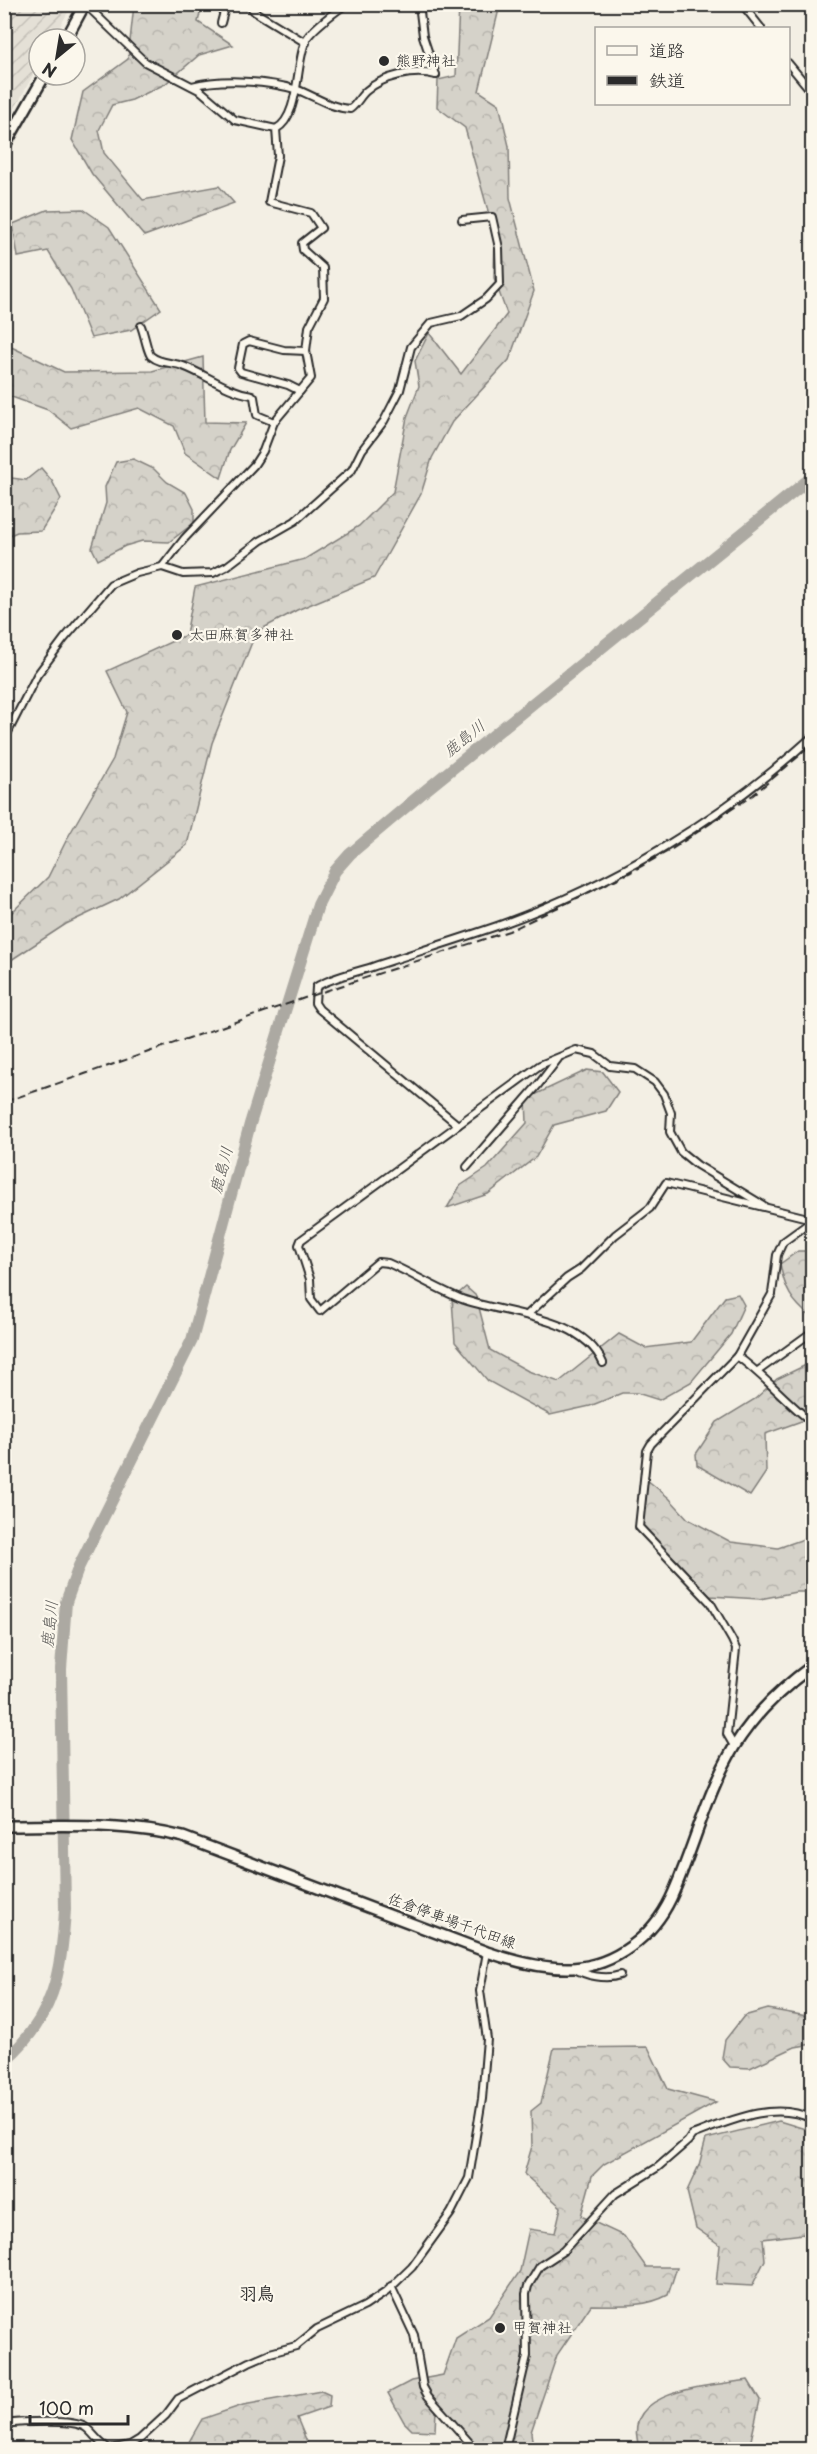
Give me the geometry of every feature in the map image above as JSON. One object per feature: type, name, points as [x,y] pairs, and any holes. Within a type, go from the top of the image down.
[{"type":"main road","points":[[73,27],[86,4]]},
{"type":"main road","points":[[4,147],[38,87]]},
{"type":"main road","name":"佐倉停車場千代田線","points":[[4,1826],[145,1828],[183,1837],[487,1952],[531,1963],[573,1968],[611,1958],[627,1949],[656,1923],[670,1898],[707,1803],[734,1746],[766,1705],[813,1666]]},
{"type":"street","points":[[86,4],[145,62],[192,86],[234,120],[276,129],[282,126],[297,90],[306,43],[312,32],[346,4]]},
{"type":"street","points":[[221,23],[226,4]]},
{"type":"street","points":[[248,4],[255,12],[306,43]]},
{"type":"street","points":[[192,86],[209,81],[270,84],[297,90],[331,105],[350,109],[366,91],[379,82],[418,72],[436,75],[423,36],[419,4]]},
{"type":"street","points":[[742,4],[760,27]]},
{"type":"street","points":[[790,64],[813,92]]},
{"type":"street","points":[[162,567],[184,539],[254,465],[263,451],[274,422],[311,378],[306,351],[309,327],[324,298],[323,268],[303,250],[302,243],[321,228],[311,213],[269,202],[278,156],[276,129]]},
{"type":"street","points":[[4,740],[37,675],[111,584],[137,573],[162,567],[183,574],[213,573],[227,566],[260,541],[295,521],[352,470],[362,450],[384,421],[400,390],[411,348],[431,323],[460,316],[486,299],[500,284],[499,248],[492,217],[462,220]]},
{"type":"street","points":[[141,326],[150,356],[158,360],[180,364],[233,391],[252,395],[257,415],[274,422]]},
{"type":"street","points":[[300,391],[288,385],[241,372],[238,368],[243,344],[249,341],[284,350],[306,351]]},
{"type":"street","points":[[458,1125],[319,1009],[315,1003],[316,987],[497,926],[594,886],[634,864],[713,814],[813,737]]},
{"type":"street","points":[[603,1363],[597,1350],[551,1321],[463,1299],[388,1263],[378,1262],[320,1311],[310,1299],[310,1280],[299,1245],[300,1240],[540,1065],[576,1050],[594,1054],[610,1066],[634,1069],[655,1082],[664,1094],[671,1113],[670,1132],[681,1152],[697,1165],[763,1205]]},
{"type":"street","points":[[467,1167],[538,1085],[558,1058]]},
{"type":"street","points":[[527,1315],[567,1278],[581,1269],[615,1235],[650,1208],[666,1183],[763,1205],[813,1220]]},
{"type":"street","points":[[734,1746],[727,1734],[736,1649],[710,1602],[639,1527],[647,1451],[651,1444],[737,1356],[772,1294],[777,1255],[783,1242],[813,1220]]},
{"type":"street","points":[[758,1371],[813,1332]]},
{"type":"street","points":[[737,1356],[758,1371],[795,1409],[813,1422]]},
{"type":"street","points":[[4,2424],[21,2421],[71,2424],[85,2427],[97,2441],[110,2449],[130,2445],[150,2431],[178,2399],[249,2362],[296,2346],[317,2329],[365,2306],[412,2267],[440,2230],[469,2178],[482,2099],[487,2039],[480,1991],[487,1952]]},
{"type":"street","points":[[573,1968],[582,1973],[612,1978],[620,1975]]},
{"type":"street","points":[[505,2450],[527,2356],[525,2295],[531,2279],[540,2266],[570,2244],[615,2194],[658,2167],[692,2135],[741,2118],[784,2110],[800,2113],[813,2119]]},
{"type":"street","points":[[391,2286],[414,2335],[423,2387],[428,2396],[476,2450]]},
{"type":"shaded area","points":[[5,4],[72,5],[60,27],[27,27],[27,86],[5,127]]},
{"type":"green space","points":[[134,5],[202,5],[198,22],[233,45],[199,55],[165,84],[132,100],[112,105],[99,130],[104,153],[143,200],[219,186],[234,203],[144,236],[92,174],[72,140],[83,92],[128,59]]},
{"type":"green space","points":[[459,5],[500,5],[479,91],[499,104],[509,146],[510,198],[534,291],[509,360],[452,422],[432,458],[421,494],[374,578],[297,610],[256,632],[212,743],[187,845],[119,899],[66,924],[5,964],[5,919],[48,877],[113,759],[127,712],[107,671],[186,635],[195,587],[305,559],[359,526],[393,492],[407,417],[419,386],[415,361],[429,333],[461,374],[507,314],[494,278],[495,236],[465,128],[437,107],[438,80],[456,76]]},
{"type":"green space","points":[[83,209],[109,227],[161,309],[131,330],[91,338],[71,289],[48,251],[18,257],[13,224],[47,210]]},
{"type":"green space","points":[[5,344],[64,372],[152,371],[203,357],[205,422],[246,423],[230,450],[221,478],[185,453],[174,426],[139,408],[71,428],[48,410],[9,396],[5,397]]},
{"type":"green space","points":[[133,459],[154,469],[167,482],[186,493],[194,509],[194,523],[169,542],[142,541],[125,546],[98,560],[92,548],[106,503],[105,487],[116,462]]},
{"type":"green space","points":[[41,468],[52,481],[61,499],[41,531],[17,532],[5,537],[5,477],[26,480]]},
{"type":"green space","points":[[587,1070],[603,1072],[618,1092],[606,1111],[554,1125],[536,1157],[488,1194],[447,1208],[460,1186],[487,1168],[527,1123],[526,1099]]},
{"type":"green space","points":[[798,1251],[812,1251],[812,1318],[790,1294],[780,1264]]},
{"type":"green space","points":[[466,1287],[476,1296],[490,1350],[528,1371],[559,1382],[619,1334],[645,1348],[691,1342],[725,1297],[738,1294],[744,1305],[731,1334],[691,1382],[659,1400],[637,1393],[622,1393],[590,1406],[550,1415],[488,1381],[455,1342],[452,1299]]},
{"type":"green space","points":[[812,1353],[812,1415],[807,1419],[765,1434],[766,1472],[750,1496],[697,1465],[696,1454],[717,1422],[755,1399],[777,1379],[806,1365]]},
{"type":"green space","points":[[646,1479],[669,1498],[688,1519],[731,1542],[778,1548],[812,1536],[812,1592],[796,1592],[760,1599],[710,1596],[642,1529],[639,1499]]},
{"type":"green space","points":[[768,2009],[812,2017],[812,2044],[795,2047],[750,2068],[730,2067],[722,2058],[725,2040],[744,2016]]},
{"type":"green space","points":[[648,2047],[668,2089],[716,2102],[604,2164],[592,2176],[581,2216],[624,2236],[646,2267],[677,2267],[668,2295],[640,2304],[591,2305],[557,2355],[531,2432],[533,2449],[469,2449],[454,2418],[436,2410],[435,2431],[412,2430],[404,2422],[388,2393],[411,2381],[443,2375],[456,2338],[489,2317],[520,2271],[529,2229],[555,2233],[561,2207],[524,2174],[532,2146],[531,2111],[541,2103],[554,2048]]},
{"type":"green space","points":[[779,2121],[812,2131],[812,2242],[803,2234],[763,2239],[765,2260],[752,2286],[716,2284],[720,2245],[696,2228],[687,2191],[699,2165],[706,2139]]},
{"type":"green space","points":[[748,2380],[760,2400],[749,2449],[640,2449],[636,2429],[642,2414],[654,2402],[671,2394],[691,2389]]},
{"type":"green space","points":[[321,2391],[330,2395],[329,2407],[297,2418],[310,2449],[190,2450],[186,2447],[202,2419],[243,2405]]},
{"type":"green space","points":[[17,2443],[83,2449],[5,2449],[5,2445]]},
{"type":"waterway","name":"鹿島川","points":[[4,2061],[21,2045],[44,2011],[58,1973],[64,1932],[61,1669],[66,1602],[79,1566],[192,1340],[250,1124],[318,905],[335,871],[350,854],[426,790],[812,477]]},
{"type":"railway","points":[[4,1102],[319,993],[509,931],[631,872],[672,849],[753,795],[812,745]]},
{"type":"place","name":"熊野神社","points":[[384,61]]},
{"type":"place","name":"太田麻賀多神社","points":[[177,635]]},
{"type":"place","name":"甲賀神社","points":[[500,2328]]},
{"type":"district","name":"羽鳥","points":[[257,2294]]}]
